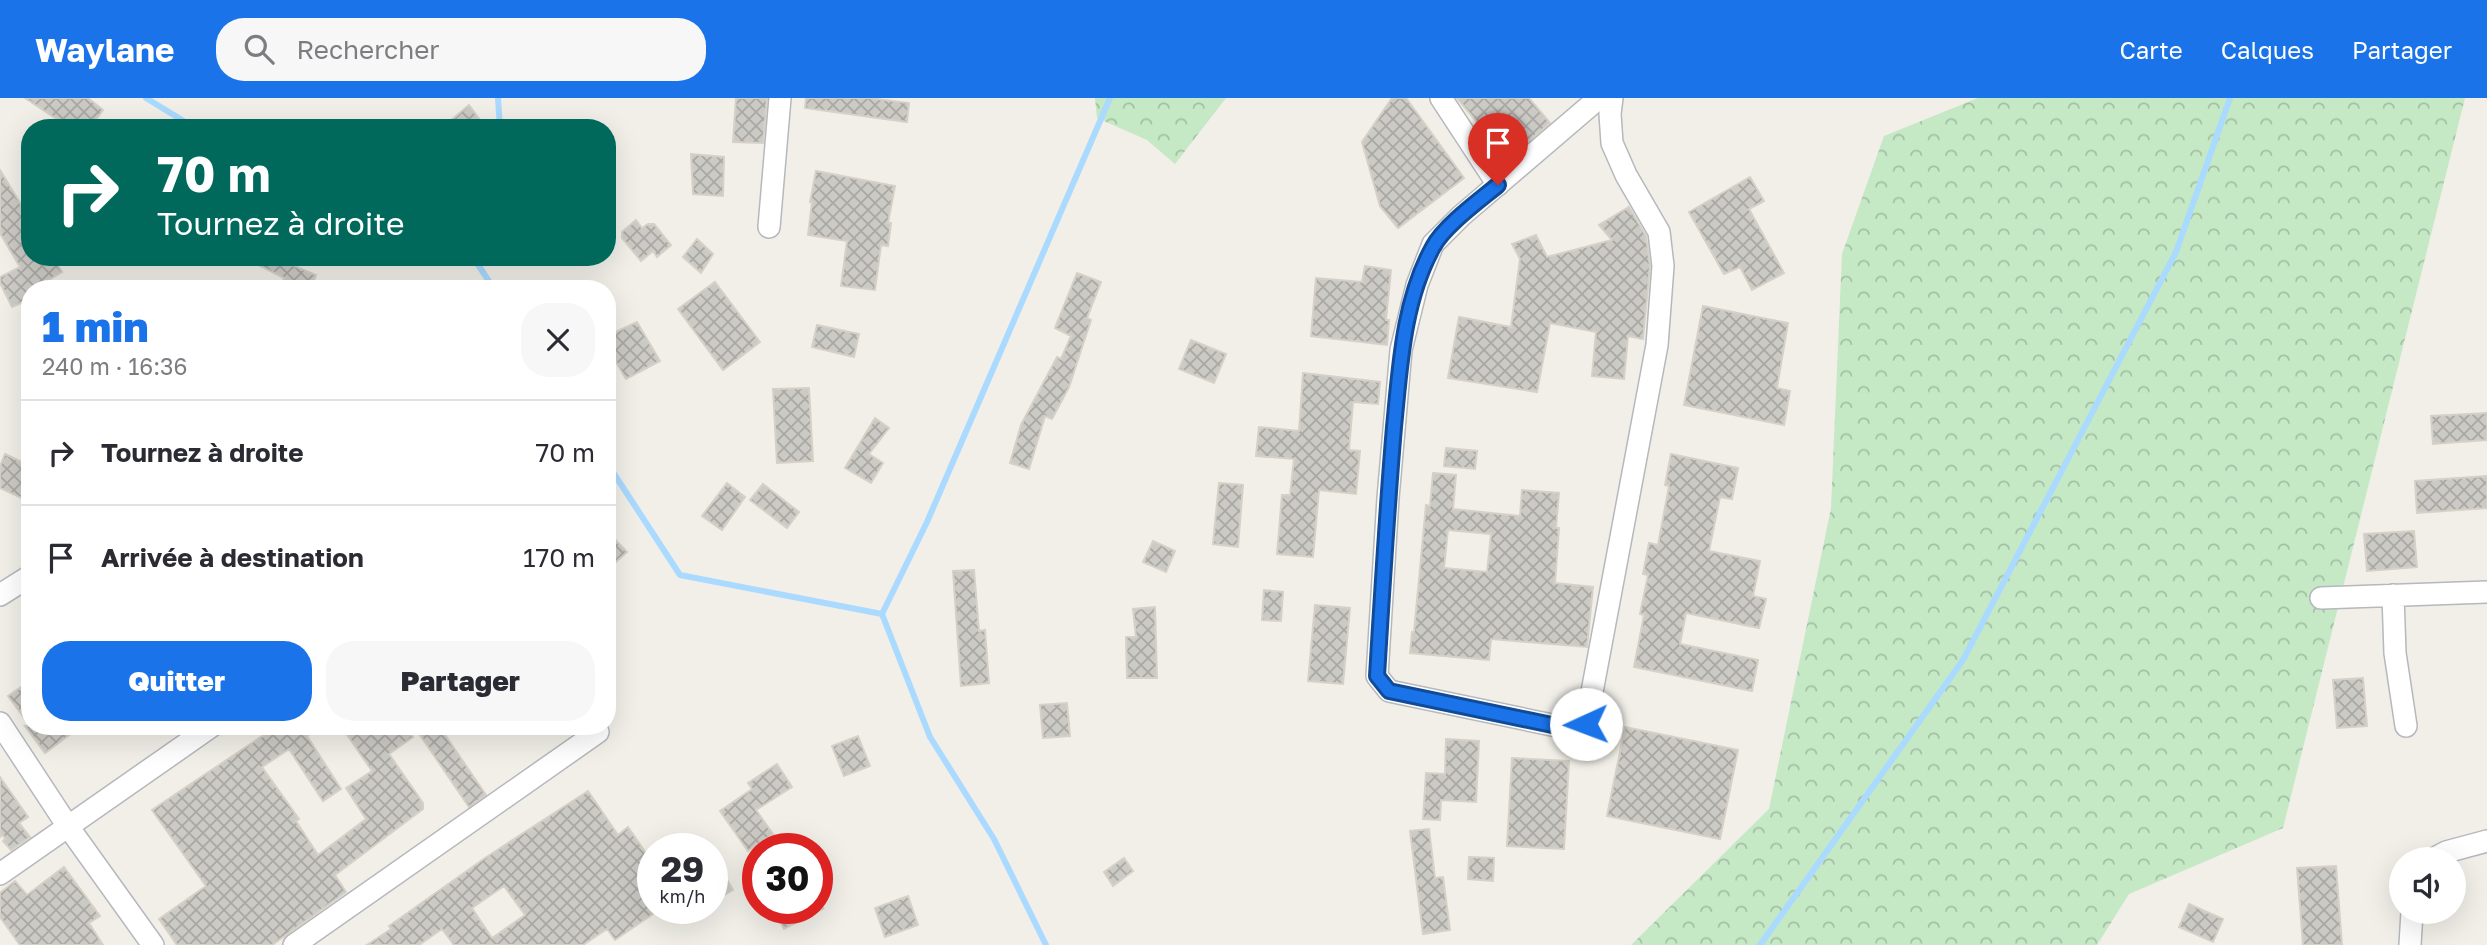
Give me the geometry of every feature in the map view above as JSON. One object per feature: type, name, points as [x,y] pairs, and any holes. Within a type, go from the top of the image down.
[{"type":"street","points":[[769,227],[780,98]]},
{"type":"street","points":[[1441,98],[1498,185]]},
{"type":"street","points":[[1599,98],[1461,216],[1433,244],[1417,285],[1401,351],[1388,498],[1377,676],[1389,691],[1576,730],[1586,724],[1657,345],[1663,266],[1659,232],[1626,175],[1612,143],[1612,98]]},
{"type":"street","points":[[0,595],[21,582]]},
{"type":"street","points":[[2321,598],[2487,592]]},
{"type":"street","points":[[2393,595],[2395,653],[2406,726]]},
{"type":"street","points":[[0,723],[67,825],[153,945]]},
{"type":"street","points":[[0,874],[199,735]]},
{"type":"street","points":[[294,945],[594,735]]},
{"type":"street","points":[[2465,847],[2487,841]]},
{"type":"street","points":[[2410,945],[2411,924]]},
{"type":"green space","points":[[1095,98],[1226,98],[1175,164],[1147,140],[1097,118]]},
{"type":"green space","points":[[1978,98],[2465,98],[2283,828],[2129,894],[2097,945],[1631,945],[1769,809],[1831,508],[1842,254],[1884,136]]},
{"type":"building","points":[[25,98],[88,98],[103,110],[96,119],[56,119]]},
{"type":"building","points":[[736,98],[767,98],[763,143],[733,142]]},
{"type":"building","points":[[806,98],[869,98],[909,103],[907,122],[805,108]]},
{"type":"building","points":[[1392,98],[1406,98],[1464,178],[1398,228],[1380,206],[1362,142]]},
{"type":"building","points":[[1457,98],[1529,98],[1550,123],[1503,163],[1486,142],[1490,138]]},
{"type":"building","points":[[469,105],[479,119],[453,119]]},
{"type":"building","points":[[691,154],[724,157],[723,196],[693,194]]},
{"type":"building","points":[[0,170],[21,204],[21,266],[58,266],[62,272],[49,280],[21,280],[21,303],[12,307],[0,283],[0,277],[20,267],[0,233]]},
{"type":"building","points":[[816,171],[895,186],[888,223],[891,223],[888,246],[881,245],[875,290],[841,286],[847,241],[808,235],[810,202]]},
{"type":"building","points":[[1750,177],[1764,201],[1749,209],[1784,273],[1752,290],[1740,267],[1724,274],[1689,212]]},
{"type":"building","points":[[1629,207],[1646,236],[1650,266],[1643,339],[1628,336],[1624,379],[1592,376],[1596,332],[1550,323],[1537,392],[1448,378],[1459,317],[1511,327],[1520,259],[1512,244],[1536,235],[1547,257],[1612,240],[1599,225]]},
{"type":"building","points":[[636,220],[642,228],[654,224],[671,245],[657,257],[653,251],[641,261],[622,238],[622,232]]},
{"type":"building","points":[[697,239],[713,254],[701,273],[683,257]]},
{"type":"building","points":[[261,266],[294,266],[316,275],[314,280],[283,280],[284,278]]},
{"type":"building","points":[[1365,266],[1391,270],[1386,320],[1389,320],[1387,345],[1311,336],[1316,278],[1362,282]]},
{"type":"building","points":[[1077,273],[1101,282],[1087,318],[1091,320],[1069,387],[1052,419],[1045,416],[1029,469],[1010,463],[1021,425],[1057,357],[1061,359],[1071,336],[1055,328]]},
{"type":"building","points":[[715,282],[760,342],[723,370],[678,309]]},
{"type":"building","points":[[1703,306],[1788,323],[1777,388],[1790,391],[1784,425],[1684,405]]},
{"type":"building","points":[[637,322],[660,361],[626,379],[616,362],[616,332]]},
{"type":"building","points":[[817,325],[859,334],[854,357],[812,347]]},
{"type":"building","points":[[1191,340],[1226,354],[1214,383],[1179,369]]},
{"type":"building","points":[[1303,373],[1380,382],[1378,404],[1353,402],[1349,450],[1360,451],[1356,494],[1319,490],[1313,557],[1277,554],[1282,495],[1290,495],[1294,459],[1256,456],[1259,427],[1299,431]]},
{"type":"building","points":[[809,388],[813,461],[777,463],[773,389]]},
{"type":"building","points":[[2487,413],[2487,440],[2433,444],[2431,416]]},
{"type":"building","points":[[875,418],[889,428],[869,454],[883,463],[871,483],[845,468]]},
{"type":"building","points":[[1446,448],[1477,451],[1475,469],[1444,466]]},
{"type":"building","points":[[5,454],[21,462],[21,498],[0,488],[0,466]]},
{"type":"building","points":[[1671,454],[1738,468],[1732,499],[1720,497],[1709,551],[1760,561],[1753,596],[1766,599],[1759,628],[1686,613],[1680,644],[1758,660],[1752,691],[1634,667],[1648,575],[1643,574],[1649,543],[1658,545],[1669,486],[1665,485]]},
{"type":"building","points":[[1433,473],[1456,475],[1453,509],[1520,516],[1522,490],[1559,493],[1555,583],[1593,587],[1587,647],[1491,639],[1489,660],[1410,653],[1426,505],[1430,506]],"holes":[[[1448,530],[1491,534],[1487,572],[1444,568]]]},
{"type":"building","points":[[2487,476],[2487,508],[2417,513],[2415,481]]},
{"type":"building","points":[[727,483],[745,497],[722,530],[702,516]]},
{"type":"building","points":[[1219,483],[1243,485],[1238,547],[1213,544]]},
{"type":"building","points":[[763,484],[799,512],[787,528],[750,500]]},
{"type":"building","points":[[2414,531],[2417,567],[2367,571],[2364,534]]},
{"type":"building","points":[[616,540],[627,552],[616,562]]},
{"type":"building","points":[[1153,541],[1175,551],[1166,572],[1143,562]]},
{"type":"building","points":[[974,570],[979,631],[985,630],[989,683],[961,686],[953,571]]},
{"type":"building","points":[[1264,590],[1283,592],[1281,621],[1262,620]]},
{"type":"building","points":[[1315,605],[1350,608],[1343,684],[1308,681]]},
{"type":"building","points":[[1155,607],[1157,678],[1127,678],[1126,637],[1136,637],[1133,609]]},
{"type":"building","points":[[2363,678],[2367,726],[2337,728],[2333,680]]},
{"type":"building","points":[[21,687],[21,714],[8,696]]},
{"type":"building","points":[[1067,703],[1070,736],[1043,738],[1040,705]]},
{"type":"building","points":[[1625,727],[1738,750],[1720,839],[1607,816]]},
{"type":"building","points":[[32,735],[69,735],[45,753]]},
{"type":"building","points":[[264,735],[308,735],[341,789],[323,801],[289,749],[262,767],[299,819],[296,821],[318,855],[366,819],[346,788],[372,771],[347,735],[412,735],[413,737],[389,754],[423,803],[423,809],[335,875],[346,892],[272,945],[177,945],[159,919],[206,886],[152,810]]},
{"type":"building","points":[[420,735],[445,735],[486,795],[469,807]]},
{"type":"building","points":[[858,736],[870,766],[844,776],[832,746]]},
{"type":"building","points":[[1446,739],[1479,741],[1476,802],[1441,800],[1440,820],[1423,819],[1426,773],[1445,774]]},
{"type":"building","points":[[1512,758],[1569,761],[1564,849],[1507,846]]},
{"type":"building","points":[[777,764],[792,787],[756,810],[772,833],[742,833],[742,842],[720,811],[752,789],[748,783]]},
{"type":"building","points":[[0,777],[28,817],[19,823],[30,837],[11,850],[3,841],[3,835],[0,837]]},
{"type":"building","points":[[588,791],[618,835],[628,827],[637,840],[638,924],[615,940],[607,929],[583,945],[454,945],[442,929],[419,945],[367,945],[391,929],[389,926],[485,858]],"holes":[[[504,886],[525,915],[492,938],[472,908]]]},
{"type":"building","points":[[1429,829],[1435,878],[1443,877],[1450,930],[1423,934],[1410,831]]},
{"type":"building","points":[[1469,857],[1494,858],[1493,881],[1468,879]]},
{"type":"building","points":[[1124,858],[1133,871],[1113,886],[1104,872]]},
{"type":"building","points":[[2336,866],[2342,945],[2303,945],[2297,868]]},
{"type":"building","points":[[64,867],[100,916],[89,923],[103,945],[20,945],[0,917],[0,893],[15,881],[27,895]]},
{"type":"building","points":[[908,896],[918,925],[885,937],[875,908]]},
{"type":"building","points":[[2189,904],[2223,919],[2213,942],[2179,927]]},
{"type":"waterway","points":[[146,98],[180,119]]},
{"type":"waterway","points":[[498,98],[499,119]]},
{"type":"waterway","points":[[882,614],[927,522],[1110,98]]},
{"type":"waterway","points":[[1760,945],[1963,660],[2176,252],[2230,98]]},
{"type":"waterway","points":[[479,266],[488,280]]},
{"type":"waterway","points":[[616,477],[680,575],[882,614],[930,737],[994,839],[1046,945]]},
{"type":"route","points":[[1498,185],[1433,244],[1417,285],[1401,351],[1388,498],[1377,676],[1389,691],[1576,730],[1586,724]]}]
